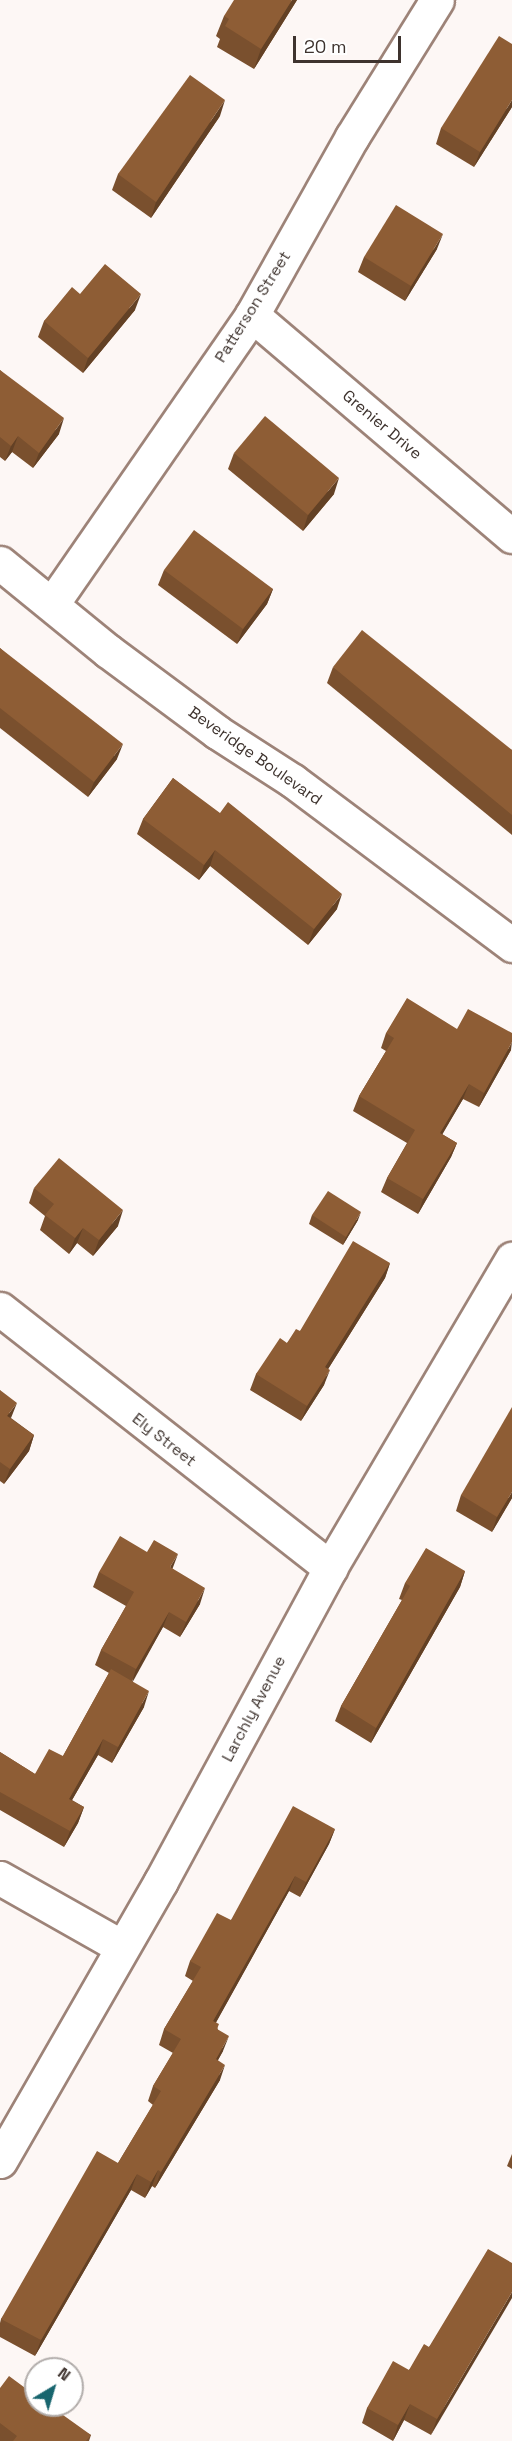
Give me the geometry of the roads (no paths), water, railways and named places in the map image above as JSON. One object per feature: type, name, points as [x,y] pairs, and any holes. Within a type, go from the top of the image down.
[{"type":"street","name":"Patterson Street","points":[[52,604],[252,315],[352,137],[437,0]]},
{"type":"street","name":"Grenier Drive","points":[[252,315],[512,536]]},
{"type":"street","name":"Beveridge Boulevard","points":[[0,563],[108,651],[217,732],[293,781],[512,945]]},
{"type":"street","name":"Larchly Avenue","points":[[0,2162],[122,1947],[330,1568],[512,1259]]},
{"type":"street","name":"Ely Street","points":[[0,1309],[330,1568]]},
{"type":"street","points":[[0,1878],[122,1947]]}]
